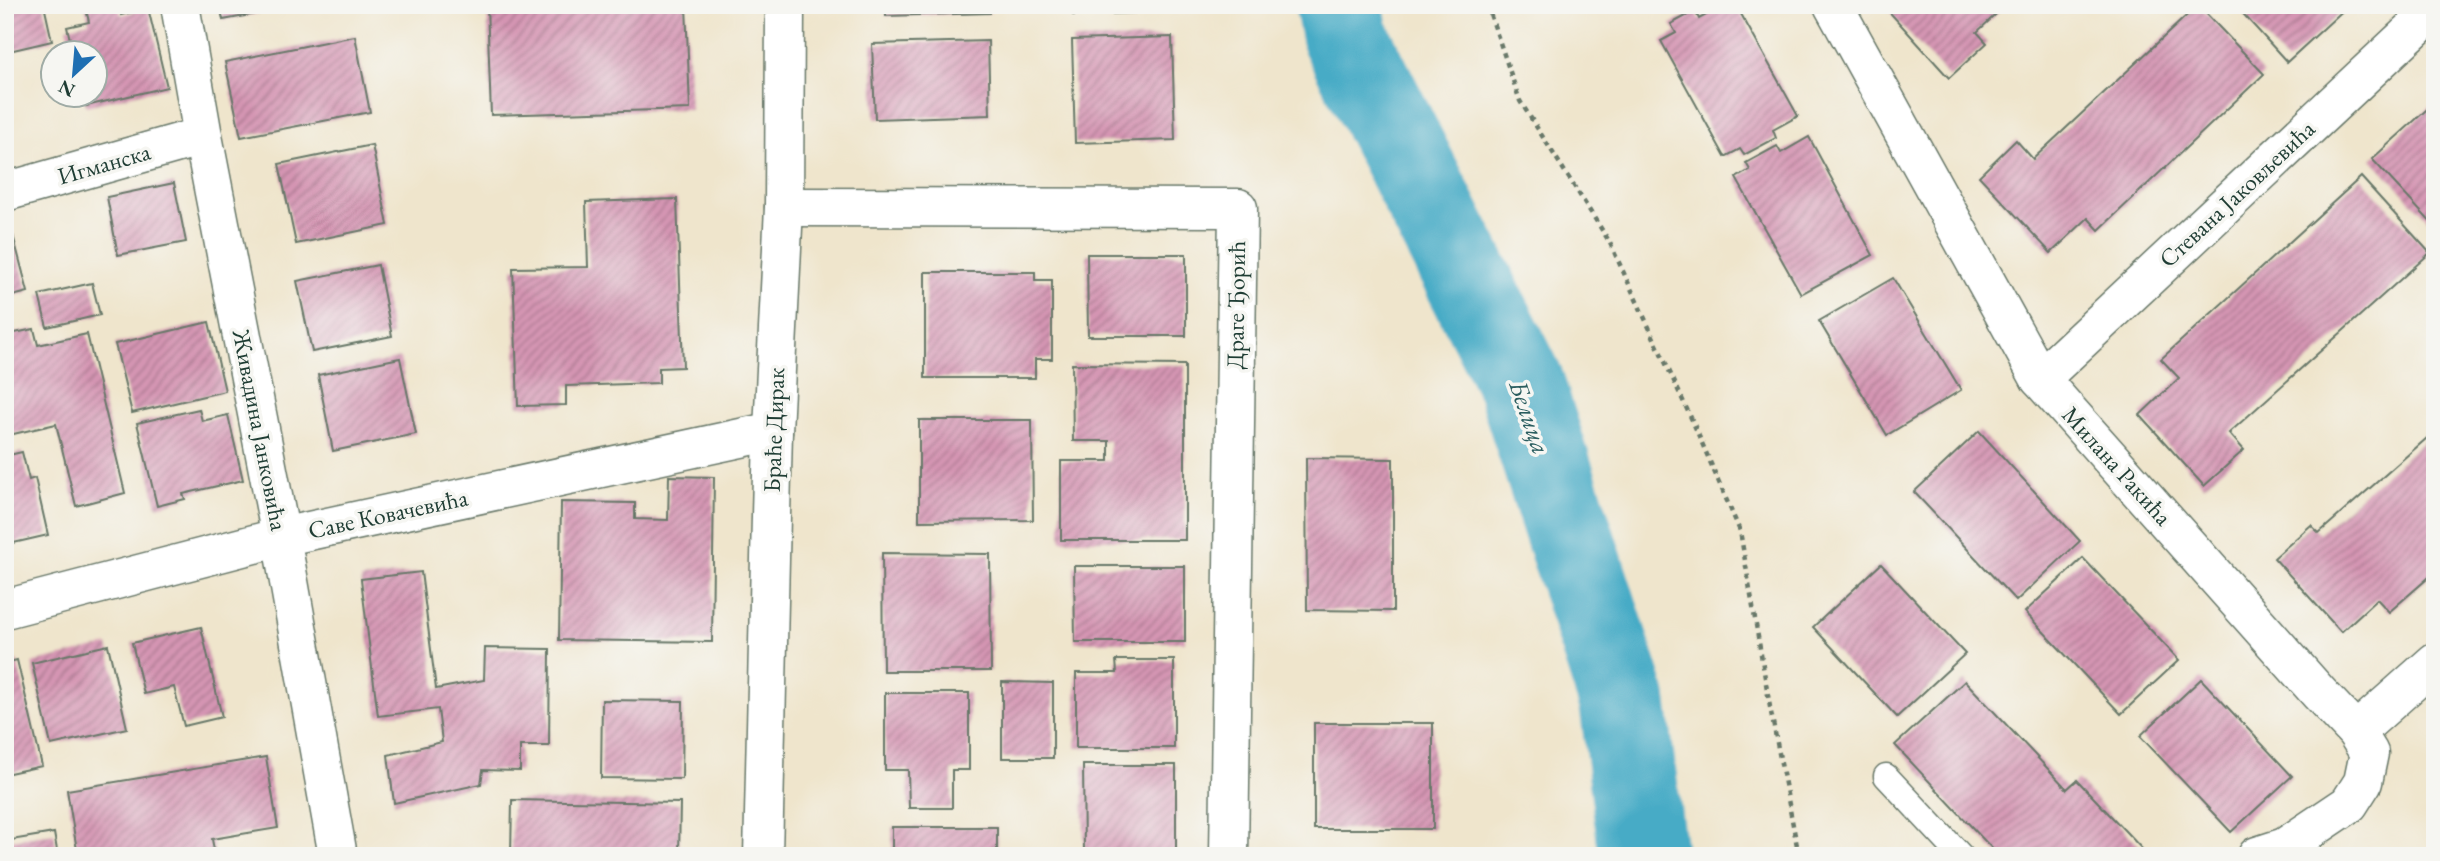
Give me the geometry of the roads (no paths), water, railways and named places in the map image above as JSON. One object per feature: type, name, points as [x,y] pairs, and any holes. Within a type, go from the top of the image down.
[{"type":"street","name":"Живадина Јанковића","points":[[180,5],[281,537],[338,856]]},
{"type":"street","name":"Браће Дирак","points":[[763,856],[773,431],[784,207],[785,5]]},
{"type":"street","name":"Милана Ракића","points":[[1833,5],[2040,379],[2356,732],[2369,753],[2363,782],[2349,804],[2285,847],[2257,856]]},
{"type":"street","name":"Стевана Јаковљевића","points":[[2040,379],[2435,9]]},
{"type":"street","name":"Игманска","points":[[5,192],[203,136]]},
{"type":"street","name":"Драге Ђорић","points":[[784,207],[1238,208],[1228,856]]},
{"type":"street","name":"Саве Ковачевића","points":[[5,609],[281,537],[773,431]]},
{"type":"street","points":[[2356,732],[2435,662]]},
{"type":"lane","points":[[1886,776],[1961,856]]},
{"type":"waterway","name":"Белица","points":[[1339,5],[1345,36],[1520,382],[1623,701],[1643,856]]}]
